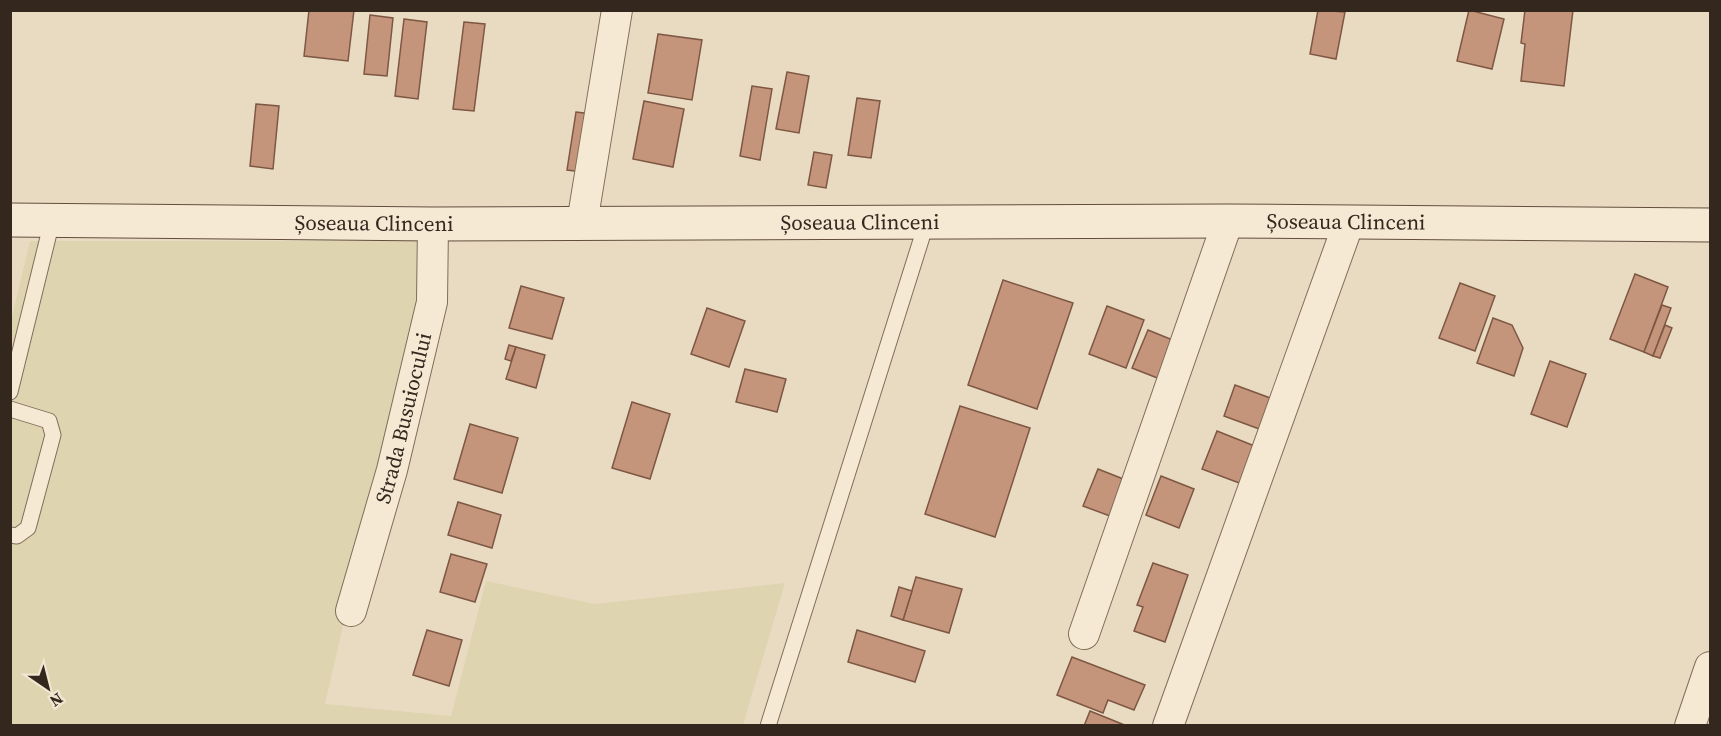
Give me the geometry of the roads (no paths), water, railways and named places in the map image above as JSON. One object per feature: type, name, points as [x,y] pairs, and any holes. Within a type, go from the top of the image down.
[{"type":"main road","name":"Șoseaua Clinceni","points":[[10,220],[433,224],[1227,221],[1710,225]]},
{"type":"street","points":[[582,223],[617,10]]},
{"type":"street","points":[[1084,634],[1227,221]]},
{"type":"street","points":[[1168,726],[1349,222]]},
{"type":"street","name":"Strada Busuiocului","points":[[351,611],[392,470],[432,302],[433,224]]},
{"type":"street","points":[[1690,726],[1710,667]]},
{"type":"lane","points":[[10,392],[52,221]]},
{"type":"lane","points":[[768,726],[927,221]]},
{"type":"lane","points":[[10,409],[49,421],[53,435],[28,528],[17,536],[10,535]]}]
